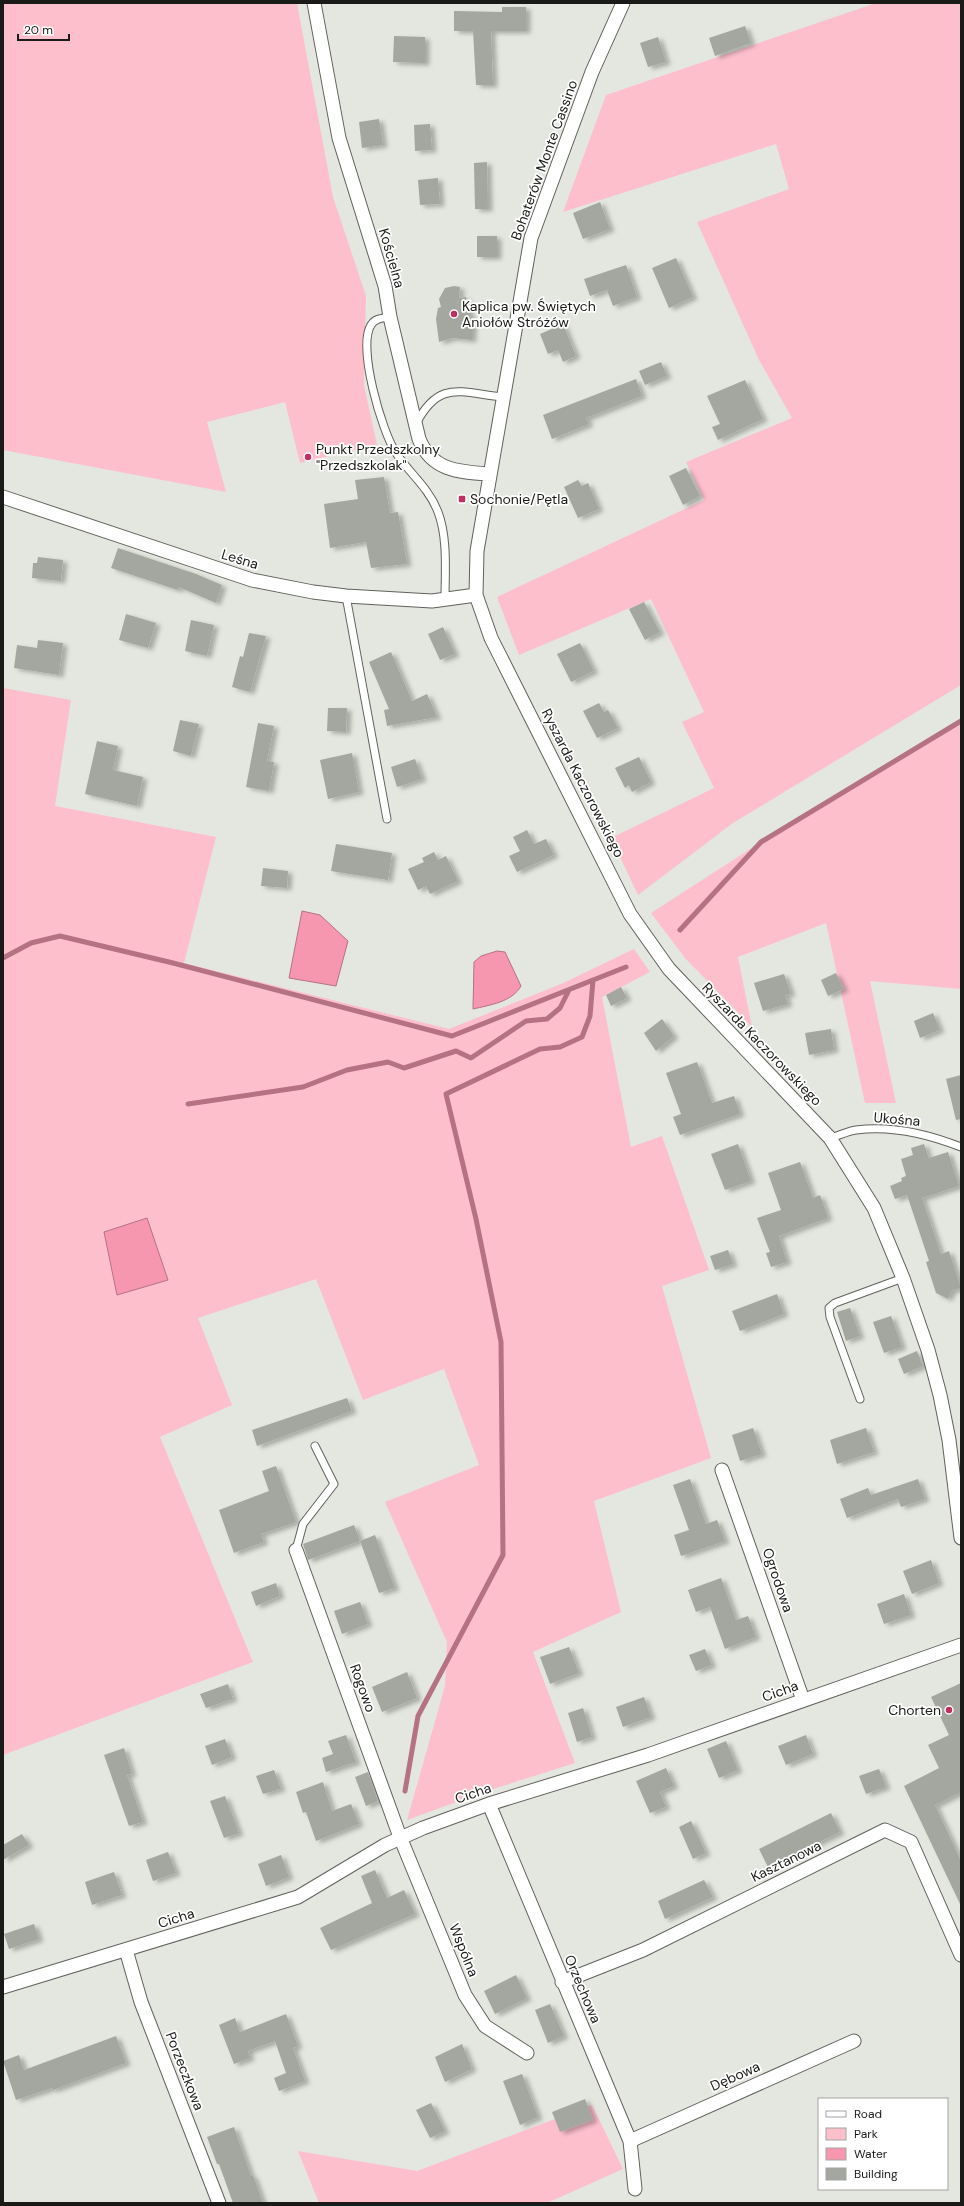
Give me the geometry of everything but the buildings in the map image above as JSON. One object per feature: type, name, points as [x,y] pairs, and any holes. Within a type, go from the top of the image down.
[{"type":"street","name":"Kościelna","points":[[314,3],[339,138],[385,286],[390,317],[416,426],[424,451],[433,461],[462,472],[490,474]]},
{"type":"street","name":"Bohaterów Monte Cassino","points":[[476,595],[477,552],[531,238],[592,72],[623,3]]},
{"type":"street","name":"Leśna","points":[[3,497],[252,580],[313,592],[346,596],[432,601],[476,595]]},
{"type":"street","name":"Ryszarda Kaczorowskiego","points":[[476,595],[491,638],[630,914],[669,969],[830,1138],[874,1208],[903,1278],[928,1350],[940,1395],[949,1440],[961,1538]]},
{"type":"street","name":"Ogrodowa","points":[[722,1470],[803,1700]]},
{"type":"street","name":"Rogowo","points":[[296,1550],[400,1837]]},
{"type":"street","name":"Cicha","points":[[3,1987],[298,1897],[400,1837],[489,1804],[648,1755],[961,1645]]},
{"type":"street","name":"Orzechowa","points":[[489,1804],[562,1982],[630,2141],[635,2189]]},
{"type":"street","name":"Kasztanowa","points":[[562,1982],[643,1950],[885,1830],[911,1842],[961,1955]]},
{"type":"street","name":"Wspólna","points":[[400,1837],[465,1995],[485,2026],[527,2053]]},
{"type":"street","name":"Porzeczkowa","points":[[126,1950],[142,2002],[219,2203]]},
{"type":"street","name":"Dębowa","points":[[630,2141],[854,2041]]},
{"type":"lane","points":[[390,317],[378,319],[371,325],[367,339],[368,369],[384,422],[396,453],[430,494],[438,513],[443,536],[445,599]]},
{"type":"lane","points":[[416,426],[423,410],[430,402],[442,394],[468,391],[503,397]]},
{"type":"lane","points":[[346,596],[387,819]]},
{"type":"lane","name":"Ukośna","points":[[830,1138],[856,1130],[885,1129],[917,1132],[961,1147]]},
{"type":"lane","points":[[860,1399],[830,1317],[829,1308],[835,1303],[903,1278]]},
{"type":"lane","points":[[296,1550],[303,1524],[334,1484],[315,1446]]},
{"type":"green space","points":[[3,3],[297,3],[333,197],[366,296],[364,385],[377,445],[300,463],[285,402],[207,422],[226,492],[3,450]]},
{"type":"green space","points":[[876,3],[961,3],[961,685],[733,823],[638,895],[611,838],[714,788],[682,722],[704,712],[651,599],[519,655],[497,597],[704,500],[686,462],[792,418],[759,360],[697,222],[789,189],[776,144],[563,212],[606,95]]},
{"type":"green space","points":[[3,688],[71,700],[55,806],[216,837],[184,963],[449,1029],[561,984],[634,949],[650,972],[602,997],[631,1147],[662,1136],[709,1270],[662,1286],[711,1458],[594,1501],[621,1612],[533,1652],[575,1763],[484,1792],[407,1820],[445,1686],[447,1642],[385,1502],[479,1465],[444,1369],[363,1400],[316,1279],[198,1318],[232,1405],[160,1437],[253,1662],[3,1755]]},
{"type":"green space","points":[[961,721],[961,989],[870,981],[896,1103],[865,1103],[826,923],[738,957],[752,1027],[685,958],[651,913],[761,842]]},
{"type":"green space","points":[[592,2105],[623,2169],[547,2203],[319,2203],[298,2151],[417,2171]]},
{"type":"water","points":[[302,911],[320,915],[348,941],[336,986],[289,978]]},
{"type":"water","points":[[497,951],[505,952],[521,986],[512,996],[500,1002],[473,1009],[474,962],[481,956]]},
{"type":"water","points":[[147,1218],[168,1280],[117,1295],[104,1232]]},
{"type":"waterway","points":[[680,930],[761,842],[961,721]]},
{"type":"waterway","points":[[3,958],[31,943],[60,936],[173,963],[452,1036],[626,967]]},
{"type":"waterway","points":[[405,1791],[418,1716],[503,1555],[501,1342],[476,1219],[446,1094],[540,1049],[560,1047],[582,1037],[590,1016],[593,980]]},
{"type":"waterway","points":[[188,1104],[303,1087],[347,1070],[388,1062],[404,1068],[456,1051],[471,1058],[526,1021],[547,1019],[560,1008],[569,990]]},
{"type":"place","name":"Kaplica pw. Świętych Aniołów Stróżów","points":[[454,314]]},
{"type":"place","name":"Punkt Przedszkolny \"Przedszkolak\"","points":[[308,457]]},
{"type":"place","name":"Sochonie/Pętla","points":[[462,499]]},
{"type":"place","name":"Chorten","points":[[949,1710]]}]
